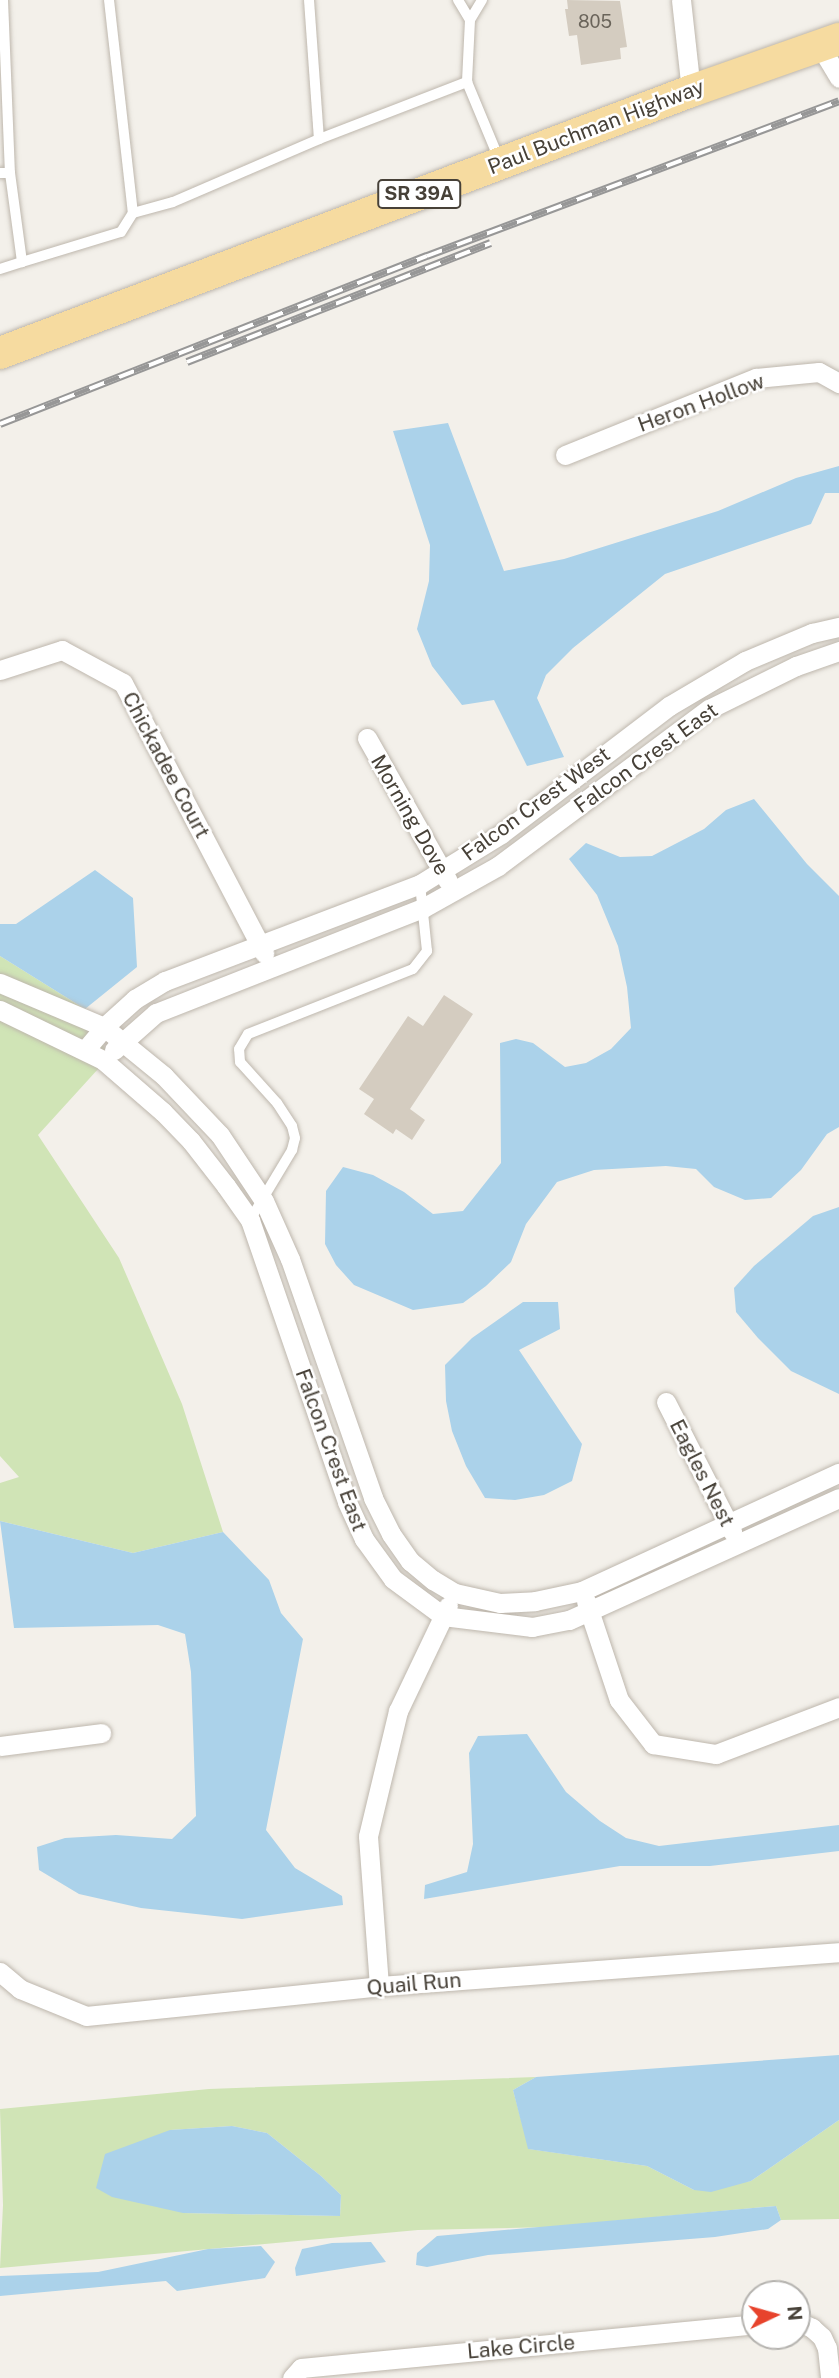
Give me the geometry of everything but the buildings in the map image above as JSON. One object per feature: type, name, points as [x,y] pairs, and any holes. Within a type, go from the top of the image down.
[{"type":"main road","name":"Paul Buchman Highway","points":[[0,353],[691,90],[830,42]]},
{"type":"street","points":[[681,0],[691,90]]},
{"type":"street","points":[[830,42],[839,78]]},
{"type":"street","name":"Heron Hollow","points":[[565,455],[756,378],[819,372],[839,383]]},
{"type":"street","name":"Falcon Crest West","points":[[85,1050],[104,1027],[135,999],[165,981],[420,884],[501,834],[669,706],[745,661],[812,634],[839,629]]},
{"type":"street","name":"Chickadee Court","points":[[0,670],[62,650],[123,683],[260,943],[270,967]]},
{"type":"street","name":"Falcon Crest East","points":[[103,1060],[156,1013],[423,908],[498,866],[709,709],[796,666],[839,651]]},
{"type":"street","points":[[646,724],[663,743]]},
{"type":"street","name":"Morning Dove","points":[[367,738],[453,891]]},
{"type":"street","name":"Falcon Crest East","points":[[0,983],[104,1027],[164,1076],[220,1135],[264,1201],[290,1259],[373,1498],[391,1534],[410,1561],[433,1580],[455,1593],[500,1603],[535,1601],[582,1591],[727,1521],[839,1473]]},
{"type":"street","name":"Falcon Crest East","points":[[0,1010],[103,1060],[191,1141],[250,1220],[347,1503],[374,1557],[393,1579],[443,1616],[532,1627],[569,1620],[839,1498]]},
{"type":"street","name":"Eagles Nest","points":[[666,1402],[739,1544]]},
{"type":"street","points":[[326,1438],[349,1429]]},
{"type":"street","points":[[582,1591],[619,1700],[653,1744],[716,1754],[839,1707]]},
{"type":"street","points":[[379,1986],[368,1836],[398,1712],[455,1593]]},
{"type":"street","points":[[0,1746],[100,1733]]},
{"type":"street","name":"Quail Run","points":[[0,1972],[20,1989],[86,2016],[379,1986],[839,1952]]},
{"type":"street","name":"Lake Circle","points":[[292,2378],[301,2368],[741,2325]]},
{"type":"street","points":[[811,2327],[822,2337],[827,2348],[830,2378]]},
{"type":"lane","points":[[3,0],[5,173],[22,262]]},
{"type":"lane","points":[[0,269],[121,232],[133,213],[109,0]]},
{"type":"lane","points":[[309,0],[319,139]]},
{"type":"lane","points":[[458,0],[470,20]]},
{"type":"lane","points":[[482,0],[470,20],[467,82],[500,163]]},
{"type":"lane","points":[[133,213],[173,202],[319,139],[467,82]]},
{"type":"lane","points":[[250,1220],[264,1201],[292,1150],[295,1138],[292,1126],[277,1103],[240,1062],[239,1049],[248,1034],[413,969],[427,951],[420,884]]},
{"type":"green space","points":[[0,956],[85,1009],[109,1057],[38,1135],[119,1258],[182,1404],[223,1532],[133,1553],[0,1521],[0,1483],[19,1477],[0,1456]]},
{"type":"green space","points":[[536,2077],[513,2090],[529,2149],[647,2166],[694,2190],[751,2181],[839,2120],[839,2219],[781,2220],[776,2206],[549,2227],[418,2230],[0,2268],[3,2205],[0,2109],[209,2089]],"holes":[[[232,2126],[267,2133],[341,2195],[340,2216],[183,2213],[170,2130]]]},
{"type":"water","points":[[448,423],[504,571],[564,559],[718,511],[796,478],[839,466],[839,493],[825,493],[811,524],[665,574],[573,648],[546,675],[537,698],[564,757],[527,766],[494,700],[462,705],[432,666],[417,629],[429,581],[430,545],[393,431]]},
{"type":"water","points":[[754,799],[807,864],[839,896],[839,1127],[827,1134],[801,1170],[771,1198],[745,1200],[714,1187],[696,1169],[666,1166],[594,1170],[557,1182],[526,1224],[511,1262],[463,1303],[413,1310],[354,1285],[336,1265],[325,1244],[326,1191],[343,1167],[373,1175],[404,1192],[433,1214],[463,1211],[501,1163],[500,1043],[516,1039],[533,1043],[565,1067],[586,1063],[611,1049],[631,1028],[627,987],[618,946],[597,895],[569,859],[586,843],[620,857],[652,856],[704,829],[726,810]]},
{"type":"water","points":[[95,870],[133,898],[137,967],[85,1009],[0,956],[0,924],[16,924]]},
{"type":"water","points":[[839,1207],[839,1394],[791,1371],[758,1338],[736,1312],[734,1288],[754,1266],[813,1216]]},
{"type":"water","points":[[523,1302],[558,1302],[560,1329],[519,1350],[582,1444],[572,1481],[544,1495],[515,1500],[485,1498],[466,1466],[452,1431],[446,1401],[445,1365],[472,1338]]},
{"type":"water","points":[[0,1521],[133,1553],[223,1532],[269,1580],[281,1613],[303,1639],[266,1830],[295,1868],[342,1896],[343,1905],[242,1919],[141,1908],[79,1894],[39,1870],[37,1847],[65,1838],[116,1835],[172,1839],[196,1816],[191,1672],[185,1634],[158,1625],[14,1628]]},
{"type":"water","points":[[527,1734],[566,1792],[600,1821],[626,1838],[659,1846],[839,1825],[839,1851],[710,1866],[620,1866],[424,1899],[425,1885],[467,1872],[473,1844],[469,1753],[478,1736]]},
{"type":"water","points":[[839,2055],[839,2120],[751,2181],[711,2192],[694,2190],[647,2166],[528,2149],[513,2090],[536,2077]]},
{"type":"water","points":[[232,2126],[267,2133],[321,2176],[341,2195],[340,2216],[183,2213],[112,2197],[96,2188],[105,2154],[170,2130]]},
{"type":"water","points":[[776,2206],[781,2220],[768,2229],[715,2237],[488,2255],[427,2267],[416,2265],[417,2253],[437,2236]]},
{"type":"water","points":[[371,2242],[386,2262],[296,2276],[295,2268],[302,2249],[332,2243]]},
{"type":"water","points":[[261,2246],[275,2262],[265,2278],[177,2291],[166,2281],[0,2296],[0,2276],[98,2272],[208,2249]]},
{"type":"railway","points":[[0,424],[427,256],[839,101]]},
{"type":"railway","points":[[187,362],[490,243]]}]
